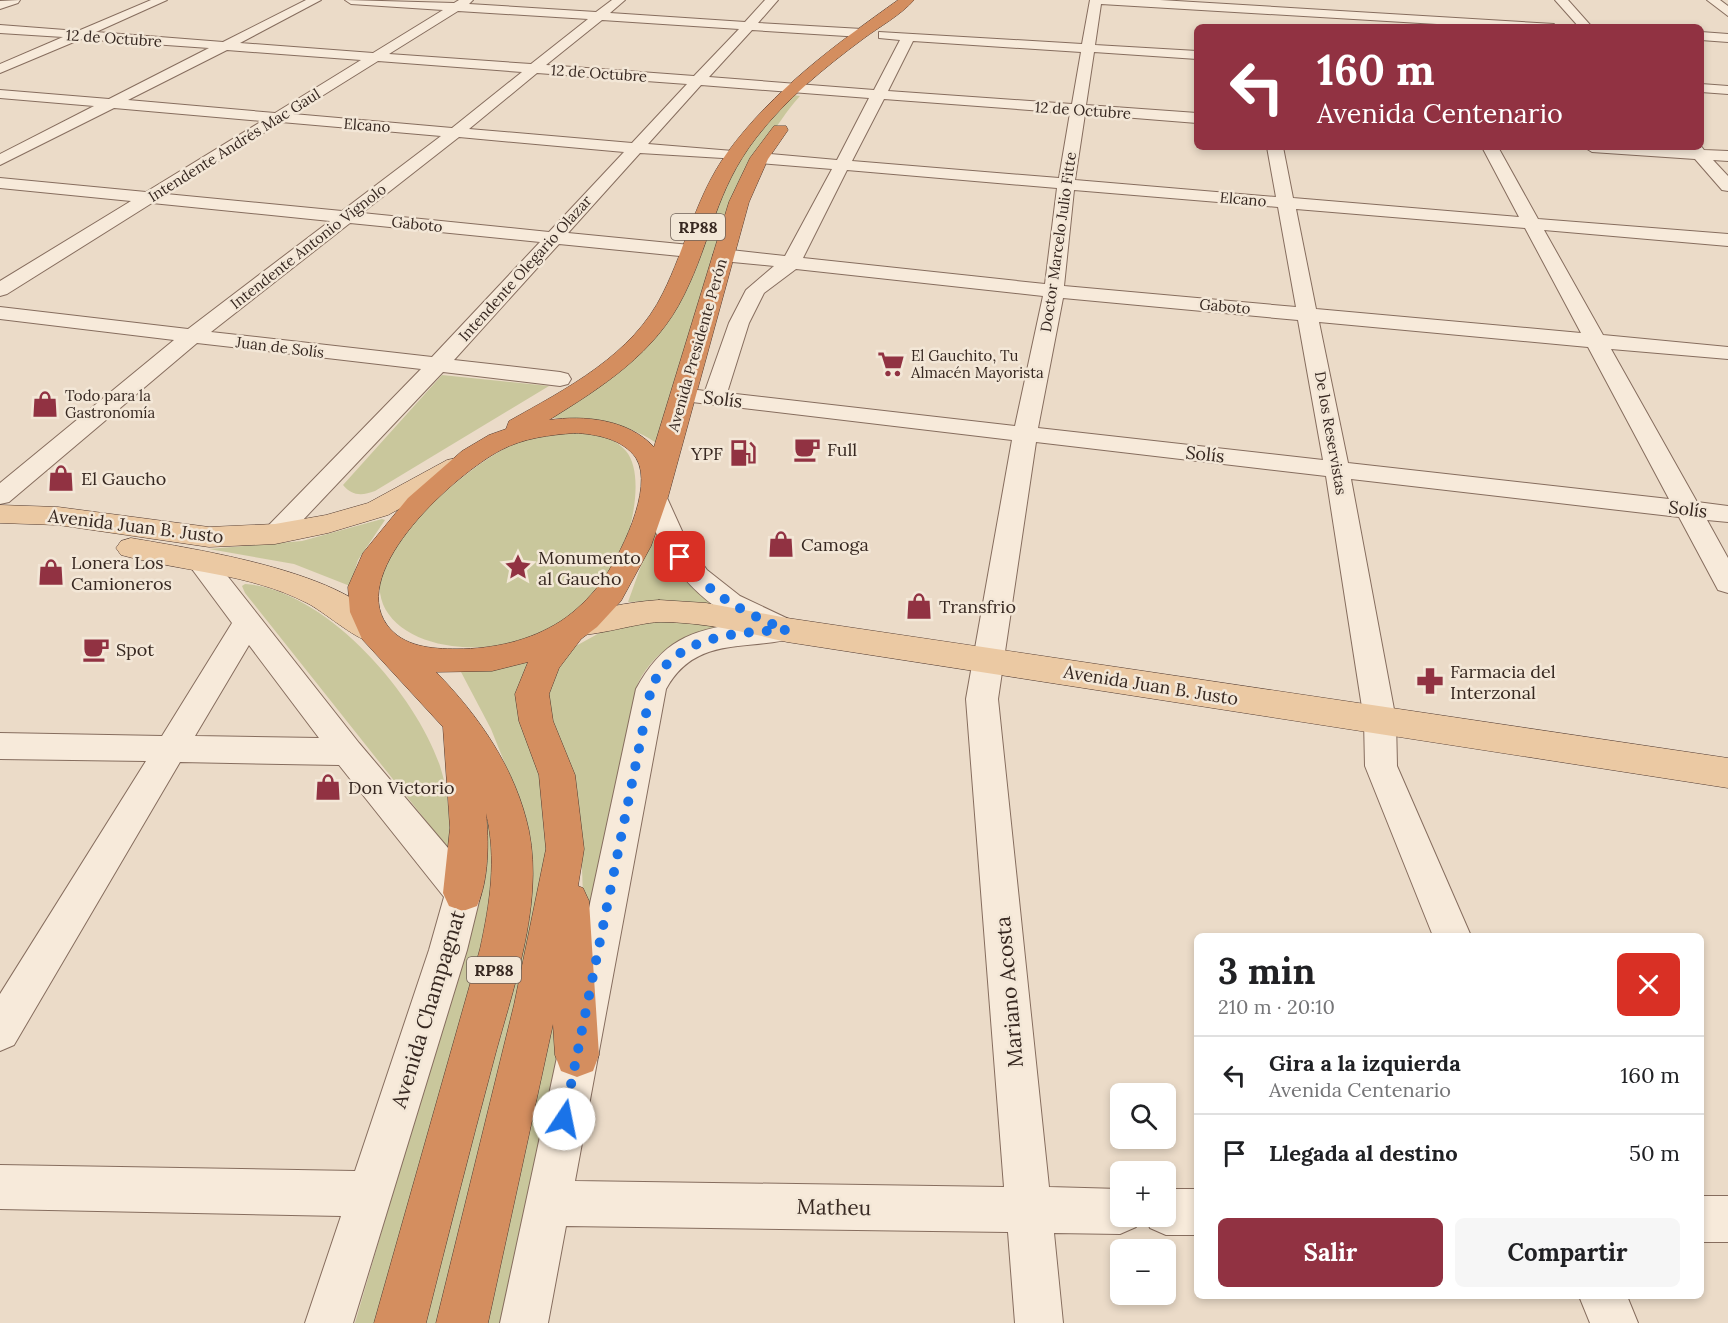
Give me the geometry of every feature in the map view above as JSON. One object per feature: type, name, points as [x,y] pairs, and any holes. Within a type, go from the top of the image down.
[{"type":"highway","name":"Avenida Presidente Perón","points":[[480,452],[606,370],[630,350],[669,306],[709,198],[733,156],[754,128],[792,88],[907,0]]},
{"type":"highway","name":"Avenida Presidente Perón","points":[[656,489],[722,255],[739,201],[759,158],[779,130],[818,90],[930,0]]},
{"type":"highway","name":"RP88","points":[[400,1323],[505,924],[512,878],[512,853],[503,808],[483,757],[459,718],[436,691],[380,638],[365,611],[363,588],[375,558],[405,518],[480,452],[542,428],[575,425],[602,428],[626,437],[639,446],[654,467],[656,489],[638,542],[621,577],[609,594],[573,628],[544,663],[532,694],[536,721],[557,775],[565,849],[536,1005],[462,1323]]},
{"type":"highway","name":"RP88","points":[[380,638],[427,659],[472,659],[521,651],[573,628]]},
{"type":"highway","points":[[459,718],[469,828],[463,893]]},
{"type":"highway","points":[[565,849],[577,1055]]},
{"type":"main road","name":"Avenida Juan B. Justo","points":[[0,514],[58,516],[209,537],[275,534],[328,524],[378,509],[480,452]]},
{"type":"main road","name":"Avenida Juan B. Justo","points":[[0,520],[39,531],[244,568],[299,585],[340,606],[380,638]]},
{"type":"main road","name":"Avenida Juan B. Justo","points":[[573,628],[621,613],[670,609],[716,614],[787,630],[1728,773]]},
{"type":"street","points":[[0,5],[14,0]]},
{"type":"street","points":[[0,69],[161,0]]},
{"type":"street","points":[[0,159],[315,0]]},
{"type":"street","points":[[351,0],[462,3],[599,16],[862,33]]},
{"type":"street","name":"Intendente Antonio Vignolo","points":[[0,496],[192,336],[456,132],[619,0]]},
{"type":"street","name":"Intendente Olegario Olazar","points":[[275,534],[437,365],[772,0]]},
{"type":"street","points":[[1098,0],[1249,4],[1501,24]]},
{"type":"street","name":"Doctor Marcelo Julio Fitte","points":[[989,661],[1024,434],[1054,291],[1066,184],[1098,0]]},
{"type":"street","points":[[1562,0],[1583,24]]},
{"type":"street","points":[[1713,0],[1728,12]]},
{"type":"street","name":"Intendente Andrés Mac Gaul","points":[[0,290],[462,3]]},
{"type":"street","points":[[1249,4],[1252,24]]},
{"type":"street","name":"12 de Octubre","points":[[0,29],[1194,118]]},
{"type":"street","points":[[884,35],[1194,54]]},
{"type":"street","points":[[714,398],[739,323],[756,290],[791,262],[909,36]]},
{"type":"street","points":[[1704,36],[1728,38]]},
{"type":"street","points":[[1704,88],[1728,90]]},
{"type":"street","name":"Elcano","points":[[0,94],[733,156]]},
{"type":"street","name":"De los Reservistas","points":[[1276,150],[1309,314],[1380,720],[1381,766],[1451,933]]},
{"type":"street","points":[[1492,150],[1728,583]]},
{"type":"street","points":[[1670,150],[1728,156]]},
{"type":"street","points":[[1696,151],[1728,186]]},
{"type":"street","name":"Elcano","points":[[759,158],[1728,240]]},
{"type":"street","name":"Gaboto","points":[[0,183],[690,251]]},
{"type":"street","name":"Gaboto","points":[[722,255],[1054,291],[1728,353]]},
{"type":"street","name":"Juan de Solís","points":[[0,313],[560,379]]},
{"type":"street","name":"Solís","points":[[683,395],[1728,514]]},
{"type":"street","points":[[656,489],[680,557],[700,581],[745,613],[787,630]]},
{"type":"street","name":"Avenida Champagnat","points":[[200,561],[348,752],[463,893],[448,950],[329,1323]]},
{"type":"street","points":[[0,1031],[248,622]]},
{"type":"street","points":[[524,1323],[651,689],[666,663],[695,645],[744,633],[787,630]]},
{"type":"street","name":"Mariano Acosta","points":[[989,661],[982,699],[1039,1323]]},
{"type":"street","points":[[0,746],[348,752]]},
{"type":"street","points":[[0,1187],[370,1194]]},
{"type":"street","name":"Matheu","points":[[548,1203],[1110,1211]]},
{"type":"street","points":[[1176,1212],[1194,1212]]},
{"type":"street","points":[[1704,1219],[1728,1220]]},
{"type":"street","points":[[1604,1299],[1614,1323]]},
{"type":"shaded area","points":[[793,95],[800,96],[765,143],[661,446],[636,431],[622,426],[595,420],[551,418],[626,361],[739,155]]},
{"type":"shaded area","points":[[442,375],[549,386],[375,491],[358,494],[346,489],[343,485]]},
{"type":"shaded area","points":[[581,431],[605,437],[621,446],[633,464],[635,480],[635,499],[627,538],[613,572],[590,601],[573,616],[546,632],[516,643],[499,646],[467,647],[434,642],[417,637],[391,618],[383,605],[380,590],[381,573],[389,554],[398,541],[426,510],[479,465],[510,446],[535,437]]},
{"type":"shaded area","points":[[385,520],[358,560],[350,586],[294,564],[209,549],[302,541]]},
{"type":"shaded area","points":[[655,527],[672,562],[697,591],[718,608],[653,601],[628,602]]},
{"type":"shaded area","points":[[245,584],[275,590],[306,604],[336,625],[364,650],[389,678],[411,708],[440,766],[448,808],[450,851],[245,593],[242,586]]},
{"type":"shaded area","points":[[639,620],[731,626],[689,637],[665,650],[646,670],[638,683],[589,910],[584,898],[577,839],[552,732],[545,688],[574,647],[603,631]]},
{"type":"shaded area","points":[[537,657],[541,771],[550,846],[443,1323],[421,1323],[522,806],[491,729],[461,672]]},
{"type":"shaded area","points":[[484,819],[491,820],[494,902],[380,1323],[355,1323],[440,1031]]},
{"type":"shaded area","points":[[557,995],[556,1074],[504,1323],[482,1323]]},
{"type":"place","name":"El Gauchito, Tu Almacén Mayorista","points":[[891,364]]},
{"type":"place","name":"Todo para la Gastronomía","points":[[45,404]]},
{"type":"place","name":"Full","points":[[807,449]]},
{"type":"place","name":"YPF","points":[[743,453]]},
{"type":"place","name":"El Gaucho","points":[[61,478]]},
{"type":"place","name":"Camoga","points":[[781,544]]},
{"type":"place","name":"Monumento al Gaucho","points":[[518,567]]},
{"type":"place","name":"Lonera Los Camioneros","points":[[51,572]]},
{"type":"place","name":"Transfrio","points":[[919,606]]},
{"type":"place","name":"Spot","points":[[96,649]]},
{"type":"place","name":"Farmacia del Interzonal","points":[[1430,681]]},
{"type":"place","name":"Don Victorio","points":[[328,787]]},
{"type":"route","points":[[564,1119],[651,689],[656,677],[666,663],[695,645],[718,637],[787,630],[745,613],[728,603],[700,581],[680,557]]}]
